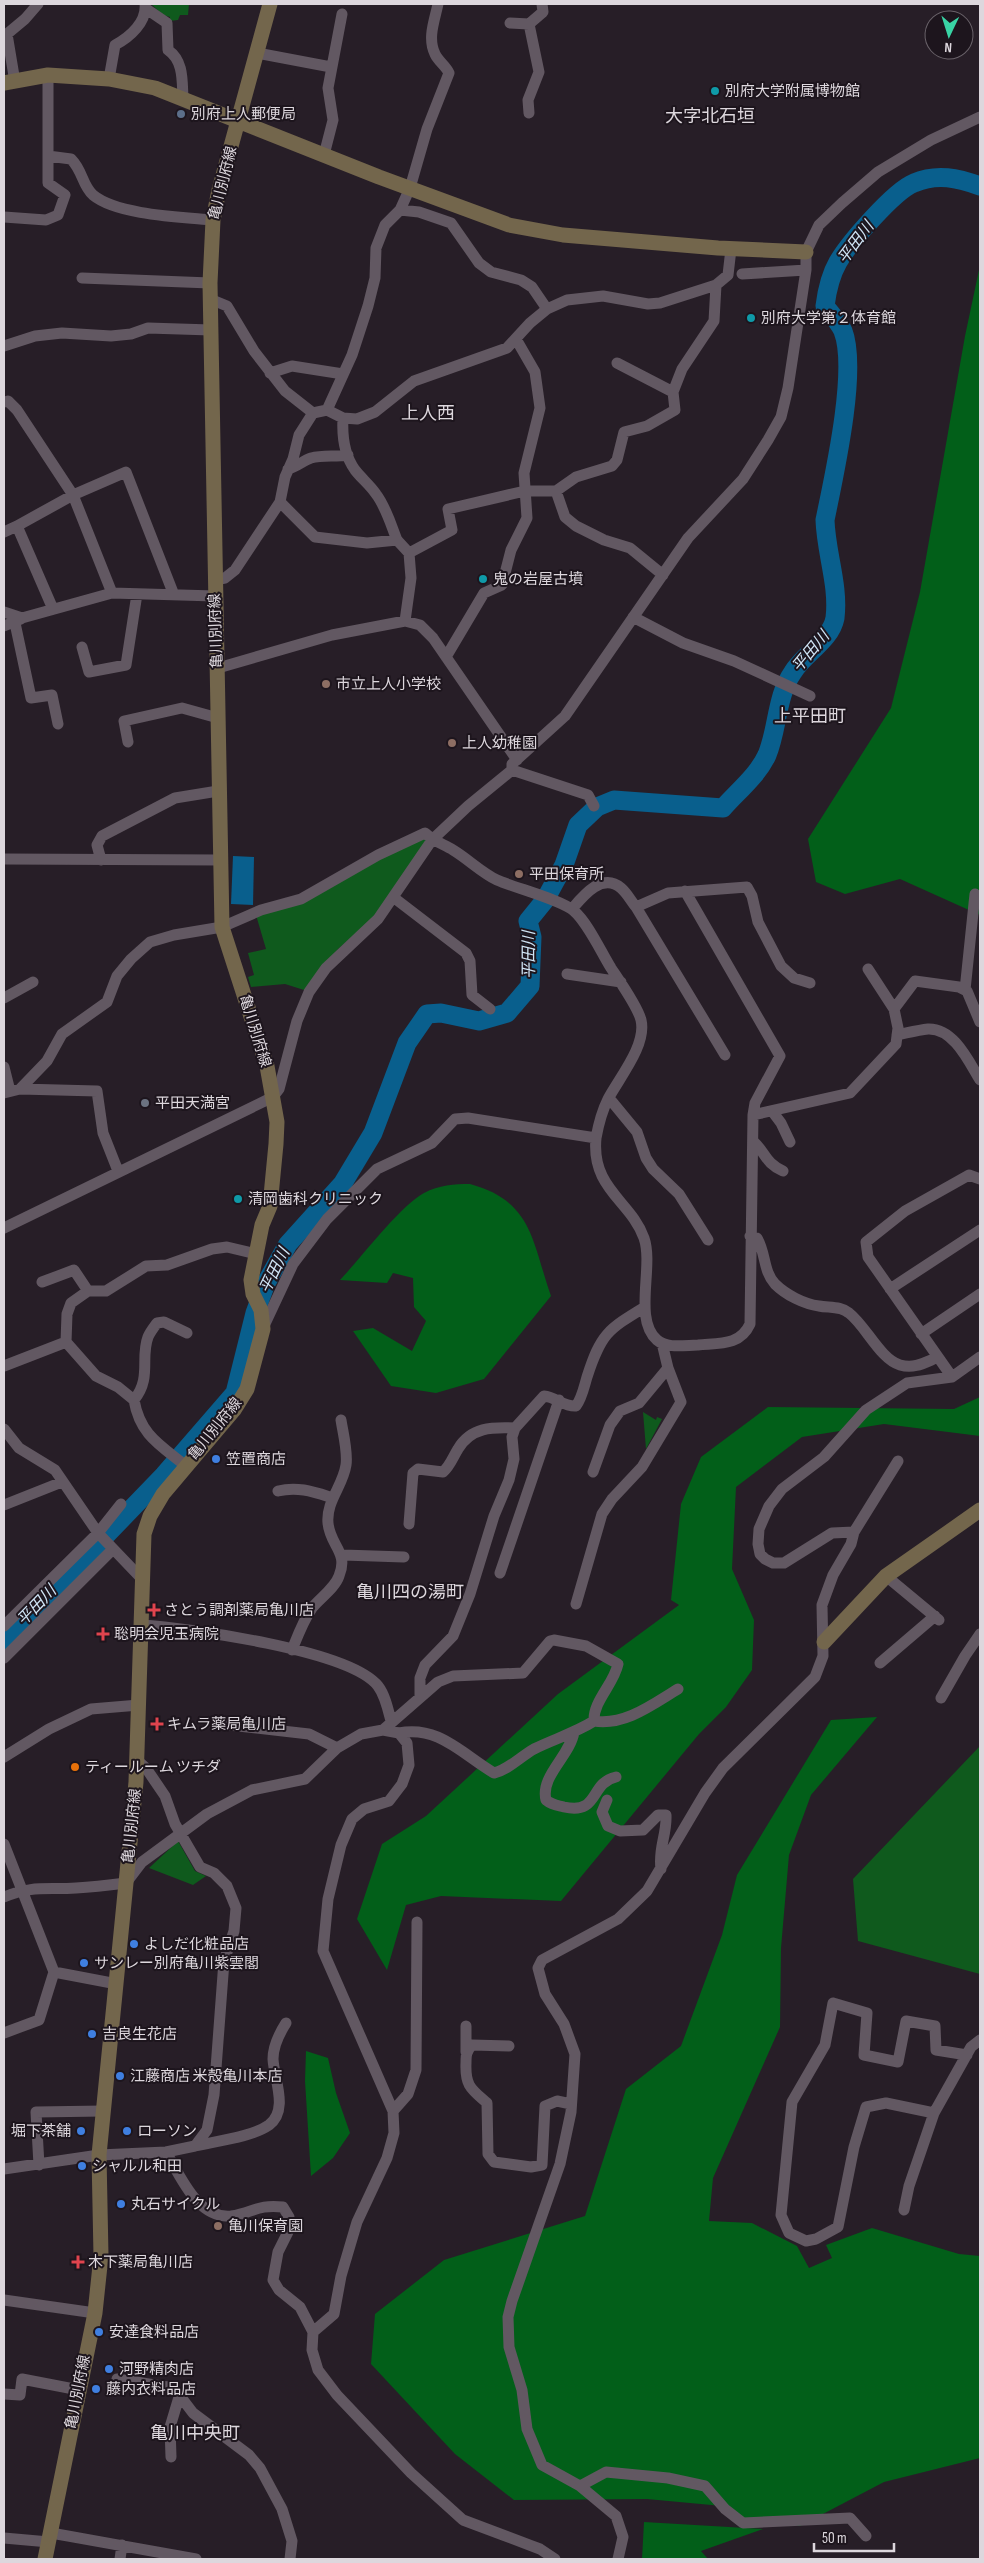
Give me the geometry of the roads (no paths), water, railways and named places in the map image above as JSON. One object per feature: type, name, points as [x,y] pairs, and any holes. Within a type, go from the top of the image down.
[{"type":"main road","name":"亀川別府線","points":[[45,2559],[94,2313],[101,2256],[99,2155],[117,1984],[137,1760],[144,1534],[150,1516],[184,1464],[234,1410],[247,1389],[264,1329],[261,1310],[253,1294],[251,1280],[262,1225],[270,1206],[274,1181],[277,1122],[267,1066],[222,927],[210,283],[213,220],[219,190],[240,121],[270,4]]},
{"type":"main road","points":[[9,82],[48,75],[109,79],[154,88],[509,225],[563,235],[731,249],[806,252]]},
{"type":"main road","points":[[824,1642],[886,1576],[980,1510]]},
{"type":"street","points":[[9,82],[7,34],[26,19],[38,4]]},
{"type":"street","points":[[327,410],[343,374],[368,306],[375,278],[376,248],[384,225],[400,210],[410,188],[427,129],[449,73],[435,54],[431,32],[438,4]]},
{"type":"street","points":[[510,23],[529,24],[543,12],[542,4]]},
{"type":"street","points":[[109,79],[115,45],[128,38],[136,30],[145,6],[166,23],[168,50],[174,54],[182,74],[182,99]]},
{"type":"street","points":[[324,155],[333,120],[328,88],[342,14]]},
{"type":"street","points":[[529,24],[539,72],[528,100],[529,113]]},
{"type":"street","points":[[257,53],[331,67]]},
{"type":"street","points":[[4,217],[46,220],[58,215],[65,195],[48,183],[48,75]]},
{"type":"street","points":[[4,1228],[273,1097],[279,1089],[297,1021],[309,992],[326,968],[378,919],[432,840],[564,716],[688,538],[743,479],[781,417],[788,388],[806,270],[806,252],[819,225],[878,172],[931,140],[980,117]]},
{"type":"street","points":[[48,156],[71,159],[81,170],[86,186],[93,194],[110,206],[154,215],[213,220]]},
{"type":"street","points":[[400,210],[419,212],[451,223],[478,263],[491,272],[521,280],[532,287],[547,309]]},
{"type":"street","points":[[215,580],[225,578],[235,570],[280,502],[299,435],[313,413],[327,410],[343,418],[357,419],[375,412],[414,382],[507,348],[522,330],[547,309],[566,300],[586,296],[603,296],[648,304],[660,303],[716,285],[728,275],[731,249]]},
{"type":"street","points":[[742,274],[806,270]]},
{"type":"street","points":[[82,278],[210,283]]},
{"type":"street","points":[[409,553],[452,530],[448,509],[525,491],[556,490],[576,477],[612,466],[617,460],[624,432],[647,426],[675,410],[673,392],[682,369],[714,321],[716,285]]},
{"type":"street","points":[[210,299],[227,306],[254,351],[284,391],[313,413]]},
{"type":"street","points":[[4,346],[35,336],[62,333],[111,336],[131,334],[148,328],[210,330]]},
{"type":"street","points":[[446,657],[484,593],[502,585],[511,550],[527,518],[525,491],[526,462],[540,408],[535,372],[516,339]]},
{"type":"street","points":[[617,363],[673,392]]},
{"type":"street","points":[[270,373],[292,366],[343,374]]},
{"type":"street","points":[[4,402],[8,401],[17,410],[73,495],[112,593]]},
{"type":"street","points":[[343,418],[342,434],[354,470],[376,492],[397,540],[409,553],[411,578],[405,621]]},
{"type":"street","points":[[288,469],[298,467],[313,458],[348,454]]},
{"type":"street","points":[[4,532],[73,495],[126,472],[174,595]]},
{"type":"street","points":[[556,490],[565,516],[576,526],[604,540],[630,548],[663,575]]},
{"type":"street","points":[[280,502],[315,537],[367,543],[397,540]]},
{"type":"street","points":[[17,526],[54,609]]},
{"type":"street","points":[[13,623],[54,609],[112,593],[215,596]]},
{"type":"street","points":[[82,647],[89,672],[126,665],[137,594]]},
{"type":"street","points":[[4,612],[13,623],[31,698],[52,694],[58,724]]},
{"type":"street","points":[[633,617],[683,643],[734,662],[810,696]]},
{"type":"street","points":[[218,668],[332,635],[405,621],[420,625],[446,657],[514,765],[588,795],[594,806]]},
{"type":"street","points":[[128,742],[124,722],[182,708],[218,718]]},
{"type":"street","points":[[100,860],[97,845],[102,836],[176,798],[218,791]]},
{"type":"street","points":[[11,1091],[47,1061],[62,1034],[107,1002],[117,976],[131,959],[150,942],[174,935],[222,927],[262,910],[301,899],[378,855],[425,832],[432,840],[453,850],[496,879],[572,909],[620,982],[641,1021],[641,1031],[636,1052],[609,1098],[596,1138],[597,1153],[604,1181],[612,1195],[633,1218],[644,1238],[648,1269],[645,1307],[650,1327],[657,1340],[681,1346],[724,1343],[745,1334],[750,1324],[753,1115],[755,1103],[780,1056],[685,890]]},
{"type":"street","points":[[4,859],[220,860]]},
{"type":"street","points":[[572,909],[587,892],[603,884],[614,884],[621,888],[636,907],[724,1055]]},
{"type":"street","points":[[636,907],[668,893],[685,890],[747,887],[752,896],[758,922],[781,966],[794,978],[810,983]]},
{"type":"street","points":[[965,990],[974,894]]},
{"type":"street","points":[[393,898],[466,953],[470,961],[472,995],[490,1009]]},
{"type":"street","points":[[753,1115],[850,1093],[896,1044],[898,1028],[894,1009],[868,969]]},
{"type":"street","points":[[566,974],[620,982]]},
{"type":"street","points":[[894,1009],[916,981],[958,987],[965,990],[977,1006],[980,1022]]},
{"type":"street","points":[[4,998],[33,982]]},
{"type":"street","points":[[897,1035],[930,1029],[940,1031],[949,1036],[961,1050],[980,1080]]},
{"type":"street","points":[[4,1067],[11,1091]]},
{"type":"street","points":[[11,1091],[97,1092],[103,1133],[118,1172]]},
{"type":"street","points":[[609,1098],[637,1132],[646,1158],[653,1169],[679,1194],[708,1240]]},
{"type":"street","points":[[772,1111],[781,1123],[790,1142]]},
{"type":"street","points":[[264,1329],[293,1264],[328,1219],[377,1169],[432,1143],[454,1119],[468,1118],[596,1138]]},
{"type":"street","points":[[753,1141],[760,1148],[768,1164],[783,1171]]},
{"type":"street","points":[[952,1377],[936,1358],[868,1257],[866,1242],[905,1211],[969,1175],[980,1178]]},
{"type":"street","points":[[890,1289],[980,1230]]},
{"type":"street","points":[[750,1236],[757,1238],[763,1248],[767,1273],[776,1285],[807,1303],[840,1308],[849,1313],[887,1356],[898,1365],[919,1366],[936,1358]]},
{"type":"street","points":[[184,1464],[150,1438],[141,1425],[134,1400],[118,1387],[96,1376],[66,1342],[67,1314],[71,1303],[88,1292],[106,1291],[146,1266],[167,1265],[212,1248],[227,1247],[256,1254]]},
{"type":"street","points":[[42,1282],[74,1270],[88,1292]]},
{"type":"street","points":[[921,1334],[980,1294]]},
{"type":"street","points":[[420,1696],[420,1678],[425,1665],[453,1636],[470,1594],[494,1516],[509,1480],[514,1459],[512,1437],[515,1428],[544,1396],[569,1406],[576,1406],[597,1347],[605,1336],[622,1321],[645,1307]]},
{"type":"street","points":[[134,1400],[140,1393],[145,1376],[148,1335],[157,1323],[164,1322],[187,1333]]},
{"type":"street","points":[[4,1366],[66,1342]]},
{"type":"street","points":[[576,1604],[602,1514],[612,1499],[642,1467],[681,1402],[668,1368],[662,1342]]},
{"type":"street","points":[[854,1532],[832,1533],[784,1564],[773,1563],[765,1559],[760,1554],[758,1544],[759,1529],[769,1506],[782,1489],[824,1457],[866,1410],[907,1383],[952,1377],[980,1357]]},
{"type":"street","points":[[593,1472],[610,1425],[620,1411],[639,1403],[668,1368]]},
{"type":"street","points":[[500,1573],[558,1400]]},
{"type":"street","points":[[292,1650],[303,1622],[338,1580],[342,1568],[343,1555],[331,1537],[328,1522],[328,1505],[342,1482],[347,1463],[341,1420]]},
{"type":"street","points":[[409,1524],[413,1473],[418,1469],[443,1472],[460,1446],[473,1433],[491,1427],[515,1428]]},
{"type":"street","points":[[4,1429],[19,1448],[55,1470],[98,1533],[142,1579]]},
{"type":"street","points":[[618,2559],[623,2537],[616,2516],[580,2486],[542,2465],[527,2429],[522,2390],[509,2347],[508,2317],[560,2164],[571,2104],[575,2054],[564,2024],[546,1994],[538,1968],[542,1960],[618,1919],[647,1891],[704,1793],[723,1768],[815,1677],[823,1656],[822,1605],[833,1575],[850,1544],[854,1532],[898,1461]]},
{"type":"street","points":[[4,1505],[62,1482]]},
{"type":"street","points":[[278,1491],[289,1488],[305,1489],[333,1498]]},
{"type":"street","points":[[4,1626],[98,1533],[121,1504]]},
{"type":"street","points":[[4,1658],[111,1546]]},
{"type":"street","points":[[343,1555],[404,1557]]},
{"type":"street","points":[[880,1663],[937,1618],[886,1576]]},
{"type":"street","points":[[141,1625],[185,1628],[292,1650],[330,1660],[366,1676],[378,1685],[386,1702],[391,1721]]},
{"type":"street","points":[[941,1698],[980,1634]]},
{"type":"street","points":[[383,1730],[391,1721],[438,1682],[453,1676],[523,1673],[550,1641],[554,1640],[586,1646],[618,1664],[615,1678],[594,1711],[594,1721]]},
{"type":"street","points":[[4,1897],[22,1890],[126,1883],[142,1862],[207,1814],[252,1790],[305,1779],[337,1748],[361,1734],[383,1730],[399,1733],[412,1730],[428,1732],[494,1773],[505,1771],[514,1761],[535,1749],[594,1721],[608,1723],[633,1714],[678,1689]]},
{"type":"street","points":[[4,1757],[49,1730],[91,1709],[139,1705]]},
{"type":"street","points":[[229,1725],[309,1734],[337,1748]]},
{"type":"street","points":[[574,1732],[572,1744],[545,1786],[546,1800],[552,1805],[580,1809],[586,1805],[610,1778],[616,1777]]},
{"type":"street","points":[[313,2332],[334,2314],[341,2276],[357,2222],[387,2158],[394,2134],[394,2111],[323,1951],[328,1899],[341,1845],[352,1819],[364,1809],[389,1801],[402,1784],[409,1764],[407,1743],[399,1733]]},
{"type":"street","points":[[137,1760],[146,1768],[165,1796],[180,1834],[200,1867],[214,1873],[227,1886],[236,1908],[234,1931],[224,1961],[214,2095],[206,2130],[195,2146]]},
{"type":"street","points":[[607,1800],[602,1812],[608,1826],[620,1831],[643,1830],[658,1815],[666,1815],[667,1826],[659,1855],[661,1869]]},
{"type":"street","points":[[4,1844],[54,1972],[39,2020],[4,2033]]},
{"type":"street","points":[[394,2111],[408,2094],[416,2070],[417,1922]]},
{"type":"street","points":[[54,1972],[117,1984]]},
{"type":"street","points":[[934,2113],[886,2103],[866,2107],[854,2147],[838,2227],[816,2239],[806,2241],[794,2237],[786,2230],[781,2215],[782,2191],[792,2102],[826,2046],[833,2003],[867,2013],[864,2055],[898,2062],[906,2022],[935,2026],[936,2050],[967,2054]]},
{"type":"street","points":[[4,2169],[99,2155],[166,2152],[261,2129],[271,2124],[277,2113],[280,2098],[273,2058],[276,2039],[286,2023]]},
{"type":"street","points":[[466,2026],[465,2079],[471,2089],[487,2103],[488,2154],[494,2162],[531,2167],[542,2165],[545,2106],[557,2101],[571,2104]]},
{"type":"street","points":[[904,2210],[909,2186],[934,2113],[971,2047],[980,2040]]},
{"type":"street","points":[[466,2052],[472,2045],[509,2046]]},
{"type":"street","points":[[39,2165],[36,2112],[103,2111]]},
{"type":"street","points":[[166,2152],[194,2198],[206,2210],[230,2216],[266,2205],[283,2208],[288,2217],[288,2232],[278,2252],[273,2280],[279,2290],[300,2307],[313,2332],[312,2350],[318,2370],[337,2395],[412,2473],[463,2520],[540,2556],[555,2559]]},
{"type":"street","points":[[4,2300],[94,2313]]},
{"type":"street","points":[[4,2394],[20,2395],[22,2379],[79,2390]]},
{"type":"street","points":[[117,2380],[174,2388],[193,2413],[249,2455],[260,2468],[282,2509],[292,2541],[290,2559]]},
{"type":"street","points":[[171,2457],[170,2427],[179,2396]]},
{"type":"street","points":[[580,2486],[606,2472],[668,2478],[705,2486],[725,2509],[743,2523],[850,2518],[866,2536]]},
{"type":"street","points":[[4,2538],[50,2537],[122,2545],[196,2559]]},
{"type":"street","points":[[120,2559],[122,2545]]},
{"type":"water","points":[[233,856],[254,857],[253,905],[231,904]]},
{"type":"waterway","name":"平田川","points":[[4,1641],[164,1475],[235,1393],[255,1313],[266,1283],[288,1244],[343,1183],[373,1133],[407,1043],[427,1014],[441,1013],[479,1021],[507,1013],[530,986],[532,937],[528,921],[545,900],[564,865],[578,825],[597,807],[614,800],[723,808],[753,776],[763,762],[771,745],[780,702],[787,681],[798,665],[823,640],[835,618],[834,581],[825,520],[843,424],[848,371],[847,349],[843,331],[825,306],[833,273],[844,253],[862,231],[905,188],[923,180],[939,177],[956,179],[980,186]]},
{"type":"place","name":"別府大学附属博物館","points":[[715,91]]},
{"type":"place","name":"別府上人郵便局","points":[[181,114]]},
{"type":"place","name":"別府大学第２体育館","points":[[751,318]]},
{"type":"place","name":"鬼の岩屋古墳","points":[[483,579]]},
{"type":"place","name":"市立上人小学校","points":[[326,684]]},
{"type":"place","name":"上人幼稚園","points":[[452,743]]},
{"type":"place","name":"平田保育所","points":[[519,874]]},
{"type":"place","name":"平田天満宮","points":[[145,1103]]},
{"type":"place","name":"清岡歯科クリニック","points":[[238,1199]]},
{"type":"place","name":"笠置商店","points":[[216,1459]]},
{"type":"place","name":"さとう調剤薬局亀川店","points":[[154,1610]]},
{"type":"place","name":"聡明会児玉病院","points":[[103,1634]]},
{"type":"place","name":"キムラ薬局亀川店","points":[[157,1724]]},
{"type":"place","name":"ティールーム ツチダ","points":[[75,1767]]},
{"type":"place","name":"よしだ化粧品店","points":[[134,1944]]},
{"type":"place","name":"サンレー別府亀川紫雲閣","points":[[84,1963]]},
{"type":"place","name":"吉良生花店","points":[[92,2034]]},
{"type":"place","name":"江藤商店 米殻亀川本店","points":[[120,2076]]},
{"type":"place","name":"堀下茶舗","points":[[81,2131]]},
{"type":"place","name":"ローソン","points":[[127,2131]]},
{"type":"place","name":"シャルル和田","points":[[82,2166]]},
{"type":"place","name":"丸石サイクル","points":[[121,2204]]},
{"type":"place","name":"亀川保育園","points":[[218,2226]]},
{"type":"place","name":"木下薬局亀川店","points":[[78,2262]]},
{"type":"place","name":"安達食料品店","points":[[99,2332]]},
{"type":"place","name":"河野精肉店","points":[[109,2369]]},
{"type":"place","name":"藤内衣料品店","points":[[96,2389]]},
{"type":"district","name":"大字北石垣","points":[[710,116]]},
{"type":"district","name":"上人西","points":[[428,413]]},
{"type":"district","name":"上平田町","points":[[810,716]]},
{"type":"district","name":"亀川四の湯町","points":[[410,1592]]},
{"type":"district","name":"亀川中央町","points":[[195,2433]]}]
